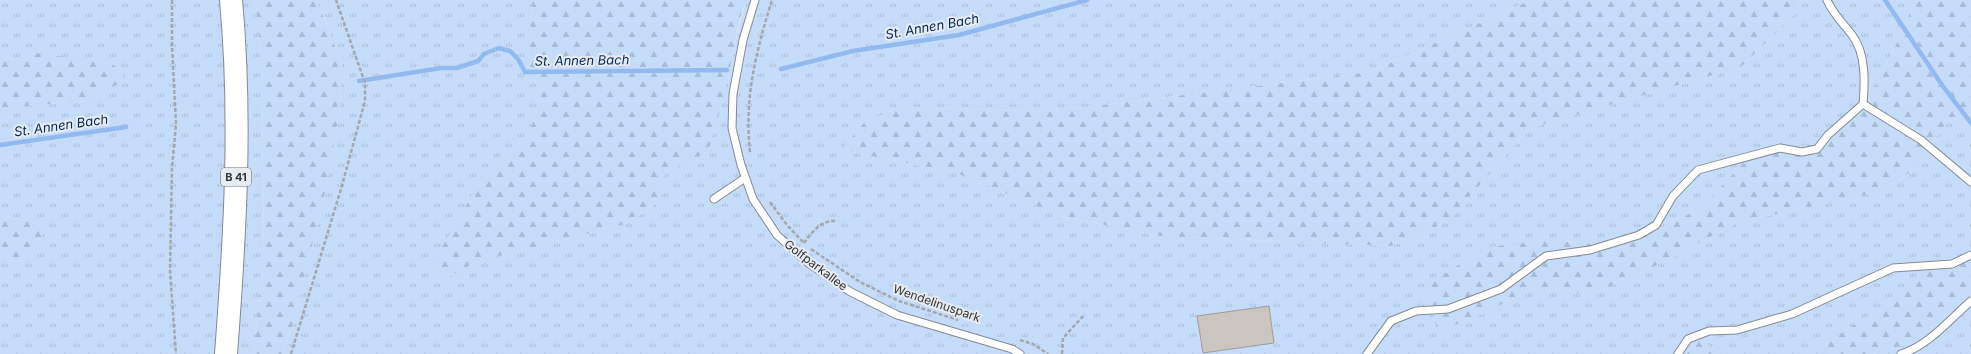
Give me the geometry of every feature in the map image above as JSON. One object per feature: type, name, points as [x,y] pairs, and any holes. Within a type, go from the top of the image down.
[{"type":"highway","name":"B 41","points":[[226,354],[235,228],[238,114],[231,0]]},
{"type":"lane","name":"Golfparkallee","points":[[755,0],[743,40],[733,94],[732,128],[752,199],[777,235],[806,262],[849,291],[897,315],[1012,350],[1020,354]]},
{"type":"lane","points":[[1368,354],[1391,321],[1416,311],[1448,308],[1500,289],[1546,256],[1590,250],[1639,235],[1656,224],[1673,196],[1698,170],[1780,148],[1802,152],[1816,149],[1828,135],[1863,104],[1865,87],[1861,51],[1853,36],[1832,12],[1827,0]]},
{"type":"lane","points":[[1863,104],[1921,140],[1971,182]]},
{"type":"lane","points":[[714,199],[745,178]]},
{"type":"lane","points":[[1678,354],[1688,338],[1709,330],[1737,330],[1792,314],[1893,268],[1952,264],[1971,254]]},
{"type":"lane","points":[[1901,354],[1911,351],[1931,336],[1971,301]]},
{"type":"path","points":[[172,0],[172,46],[176,124],[172,168],[170,271],[176,354]]},
{"type":"path","points":[[291,354],[361,121],[365,101],[364,77],[336,0]]},
{"type":"path","points":[[750,156],[747,125],[749,89],[760,41],[772,0]]},
{"type":"path","name":"Wendelinuspark","points":[[765,196],[787,225],[804,243],[860,282],[899,301],[958,320]]},
{"type":"path","points":[[804,243],[822,224],[835,221]]},
{"type":"path","points":[[1062,354],[1061,347],[1063,338],[1086,314]]},
{"type":"path","points":[[1018,340],[1033,344],[1048,354]]},
{"type":"green space","points":[[0,0],[255,0],[262,69],[264,260],[253,354],[0,354],[0,260],[24,260],[27,221],[0,215],[0,109],[81,101],[37,53],[0,61]]},
{"type":"green space","points":[[255,0],[317,0],[342,65],[340,107],[326,189],[293,323],[283,354],[253,354],[264,260],[262,69]]},
{"type":"green space","points":[[317,0],[532,0],[529,63],[541,98],[529,133],[476,188],[445,279],[476,262],[626,224],[657,203],[665,172],[708,152],[746,0],[1531,0],[1370,72],[1046,112],[899,107],[841,150],[956,173],[1064,217],[1160,236],[1391,246],[1447,222],[1530,128],[1741,67],[1798,11],[1800,0],[1915,0],[1903,30],[1865,109],[1823,142],[1748,158],[1701,208],[1622,248],[1555,240],[1485,313],[1532,288],[1590,294],[1632,278],[1739,222],[1884,191],[1914,169],[1946,123],[1971,113],[1971,262],[1957,258],[1823,345],[1831,354],[1725,354],[1699,341],[1686,354],[283,354],[293,323],[326,189],[340,107],[342,65]]},
{"type":"green space","points":[[532,0],[746,0],[741,15],[723,100],[708,152],[666,172],[657,203],[626,224],[476,262],[445,279],[430,268],[476,188],[529,133],[541,98],[529,63]]},
{"type":"green space","points":[[1531,0],[1800,0],[1798,11],[1741,67],[1530,128],[1447,222],[1391,246],[1160,236],[1064,217],[956,173],[841,150],[865,122],[899,107],[1046,112],[1370,72]]},
{"type":"green space","points":[[1915,0],[1971,0],[1971,113],[1946,123],[1914,169],[1884,191],[1739,222],[1632,278],[1590,294],[1532,288],[1485,313],[1438,332],[1425,286],[1487,247],[1555,240],[1622,248],[1701,208],[1748,158],[1823,142],[1865,109],[1903,30]]},
{"type":"green space","points":[[37,53],[112,64],[125,73],[123,82],[81,101],[0,109],[0,61]]},
{"type":"green space","points":[[0,215],[27,221],[43,232],[42,242],[24,260],[0,260]]},
{"type":"green space","points":[[1957,258],[1971,262],[1971,293],[1919,341],[1873,354],[1831,354],[1823,345],[1872,313],[1934,266]]},
{"type":"green space","points":[[1971,293],[1971,354],[1873,354],[1919,341]]},
{"type":"green space","points":[[1699,341],[1725,354],[1686,354]]},
{"type":"building","points":[[1269,306],[1274,343],[1203,353],[1197,316]]},
{"type":"waterway","name":"St. Annen Bach","points":[[781,69],[853,51],[959,35],[1087,0]]},
{"type":"waterway","points":[[1885,0],[1942,85],[1971,123]]},
{"type":"waterway","name":"St. Annen Bach","points":[[359,81],[441,68],[457,68],[478,61],[484,54],[499,48],[510,51],[518,59],[525,72],[727,70]]},
{"type":"waterway","name":"St. Annen Bach","points":[[0,145],[126,127]]}]
